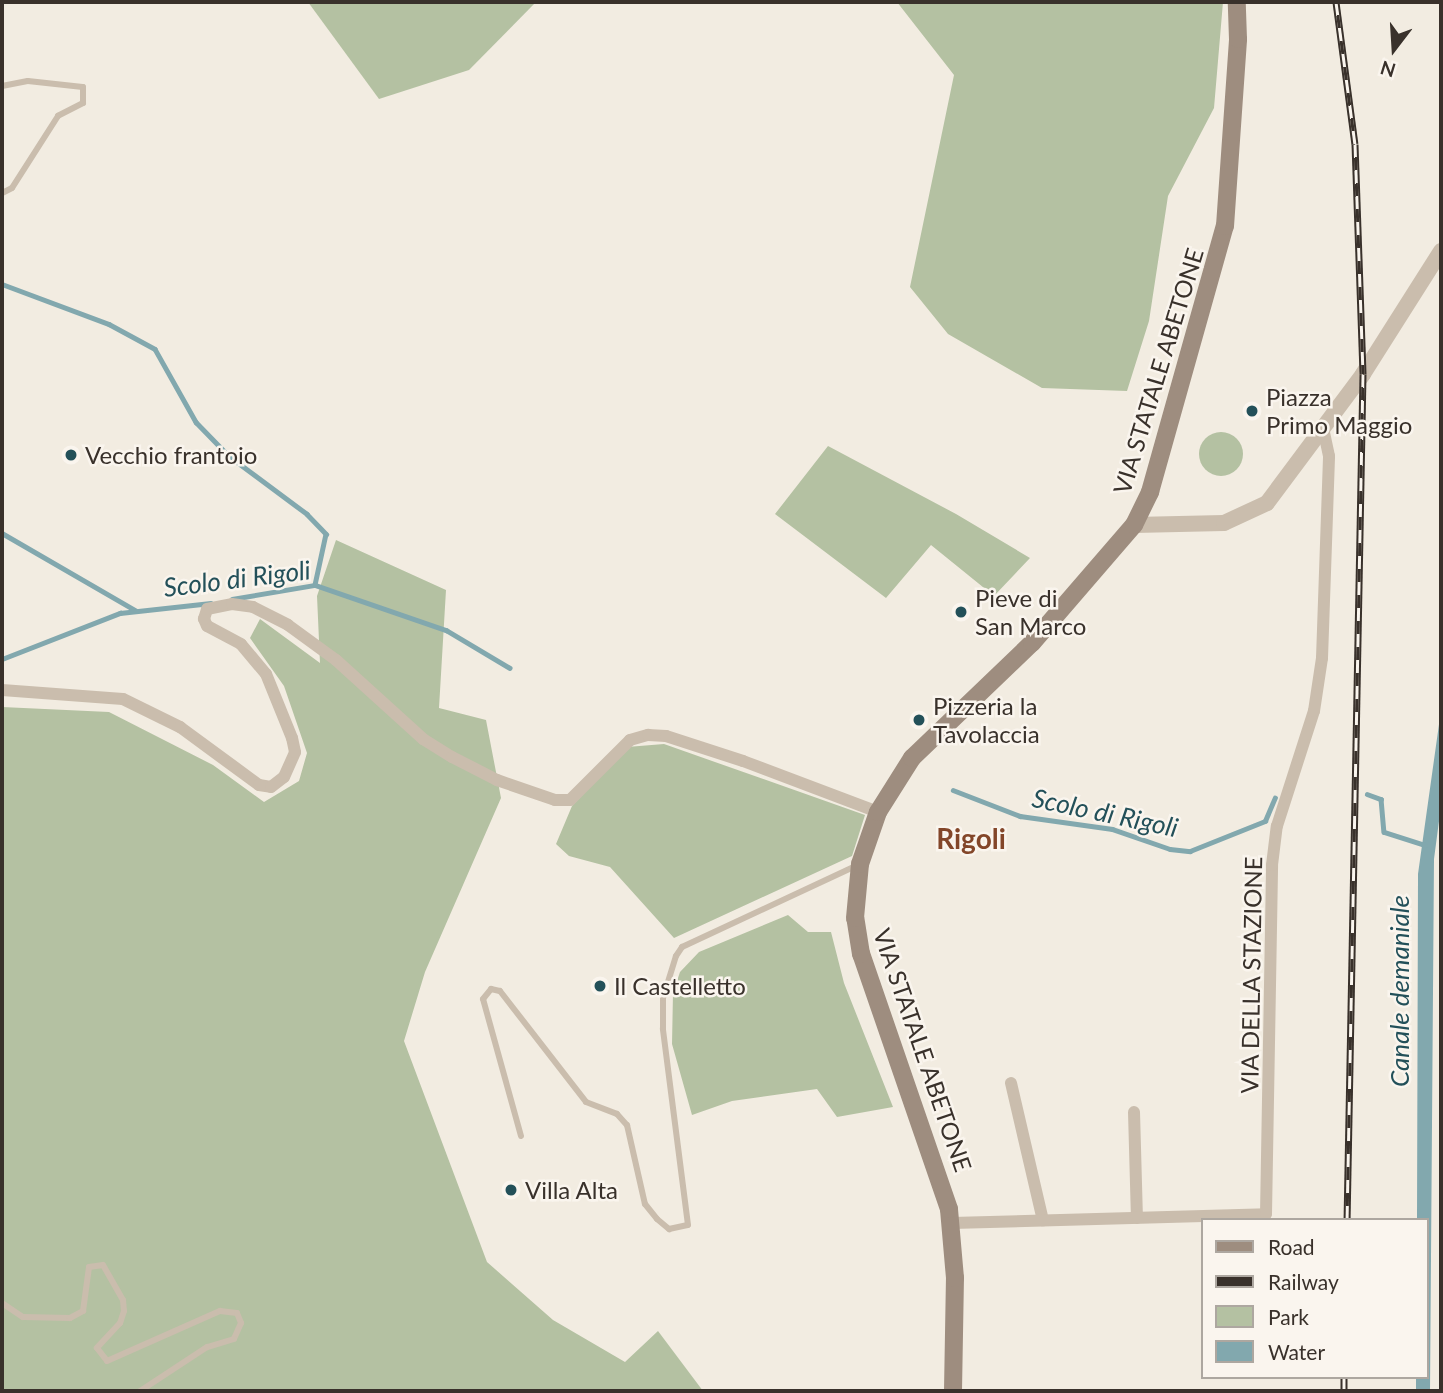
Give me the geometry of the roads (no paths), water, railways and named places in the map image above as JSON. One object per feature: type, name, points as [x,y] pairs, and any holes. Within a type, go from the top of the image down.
[{"type":"main road","name":"VIA STATALE ABETONE","points":[[953,1391],[952,1223],[939,1171],[861,954],[855,918],[860,864],[878,813],[912,758],[1032,643],[1134,525],[1164,448],[1221,248],[1238,39],[1237,2]]},
{"type":"street","points":[[1134,525],[1205,525],[1247,516],[1267,503],[1324,428],[1441,251]]},
{"type":"street","name":"VIA DELLA STAZIONE","points":[[952,1223],[1266,1214],[1272,865],[1277,826],[1314,711],[1322,658],[1329,456],[1324,428]]},
{"type":"street","points":[[2,690],[123,699],[180,727],[260,785],[271,787],[284,777],[295,752],[266,674],[241,644],[207,626],[204,619],[207,609],[232,604],[253,607],[288,625],[336,660],[423,739],[452,757],[497,780],[555,800],[570,800],[630,740],[648,735],[666,736],[743,761],[878,813]]},
{"type":"street","points":[[1011,1083],[1043,1220]]},
{"type":"street","points":[[1133,1112],[1137,1218]]},
{"type":"lane","points":[[2,86],[28,81],[83,87],[83,103],[58,116],[12,188],[2,193]]},
{"type":"lane","points":[[521,1136],[483,999],[491,989],[500,991],[586,1102],[617,1114],[627,1125],[645,1204],[657,1219],[670,1229],[688,1225],[663,1029],[663,998],[676,956],[682,947],[860,864]]},
{"type":"lane","points":[[2,1303],[23,1317],[70,1318],[83,1311],[89,1267],[103,1265],[123,1300],[124,1311],[120,1324],[97,1348],[107,1360],[220,1311],[237,1313],[241,1323],[234,1339],[207,1347],[140,1391]]},
{"type":"water","points":[[1441,710],[1441,806],[1434,859],[1430,1391],[1416,1391],[1416,1379],[1429,1379],[1429,1218],[1417,1218],[1418,874]]},
{"type":"waterway","points":[[2,284],[109,324],[155,349],[196,422],[229,456],[307,514],[326,534],[315,585]]},
{"type":"waterway","points":[[2,533],[135,610]]},
{"type":"waterway","name":"Scolo di Rigoli","points":[[232,599],[315,585],[446,630],[510,668]]},
{"type":"waterway","name":"Scolo di Rigoli","points":[[2,659],[120,613],[210,603]]},
{"type":"waterway","name":"Scolo di Rigoli","points":[[953,790],[1020,816],[1112,829],[1170,849],[1190,851],[1265,821],[1275,798]]},
{"type":"waterway","name":"Scolo di Rigoli","points":[[1367,794],[1381,799],[1384,832],[1425,845]]},
{"type":"railway","points":[[1336,2],[1355,144],[1363,374],[1347,1218]]},
{"type":"railway","points":[[1344,1379],[1344,1391]]},
{"type":"place","name":"Piazza Primo Maggio","points":[[1252,411]]},
{"type":"place","name":"Vecchio frantoio","points":[[71,455]]},
{"type":"place","name":"Pieve di San Marco","points":[[961,612]]},
{"type":"place","name":"Pizzeria la Tavolaccia","points":[[919,720]]},
{"type":"place","name":"Il Castelletto","points":[[600,986]]},
{"type":"place","name":"Villa Alta","points":[[511,1190]]},
{"type":"district","name":"Rigoli","points":[[971,838]]},
{"type":"water label","name":"Canale demaniale","points":[[1400,991]]}]
